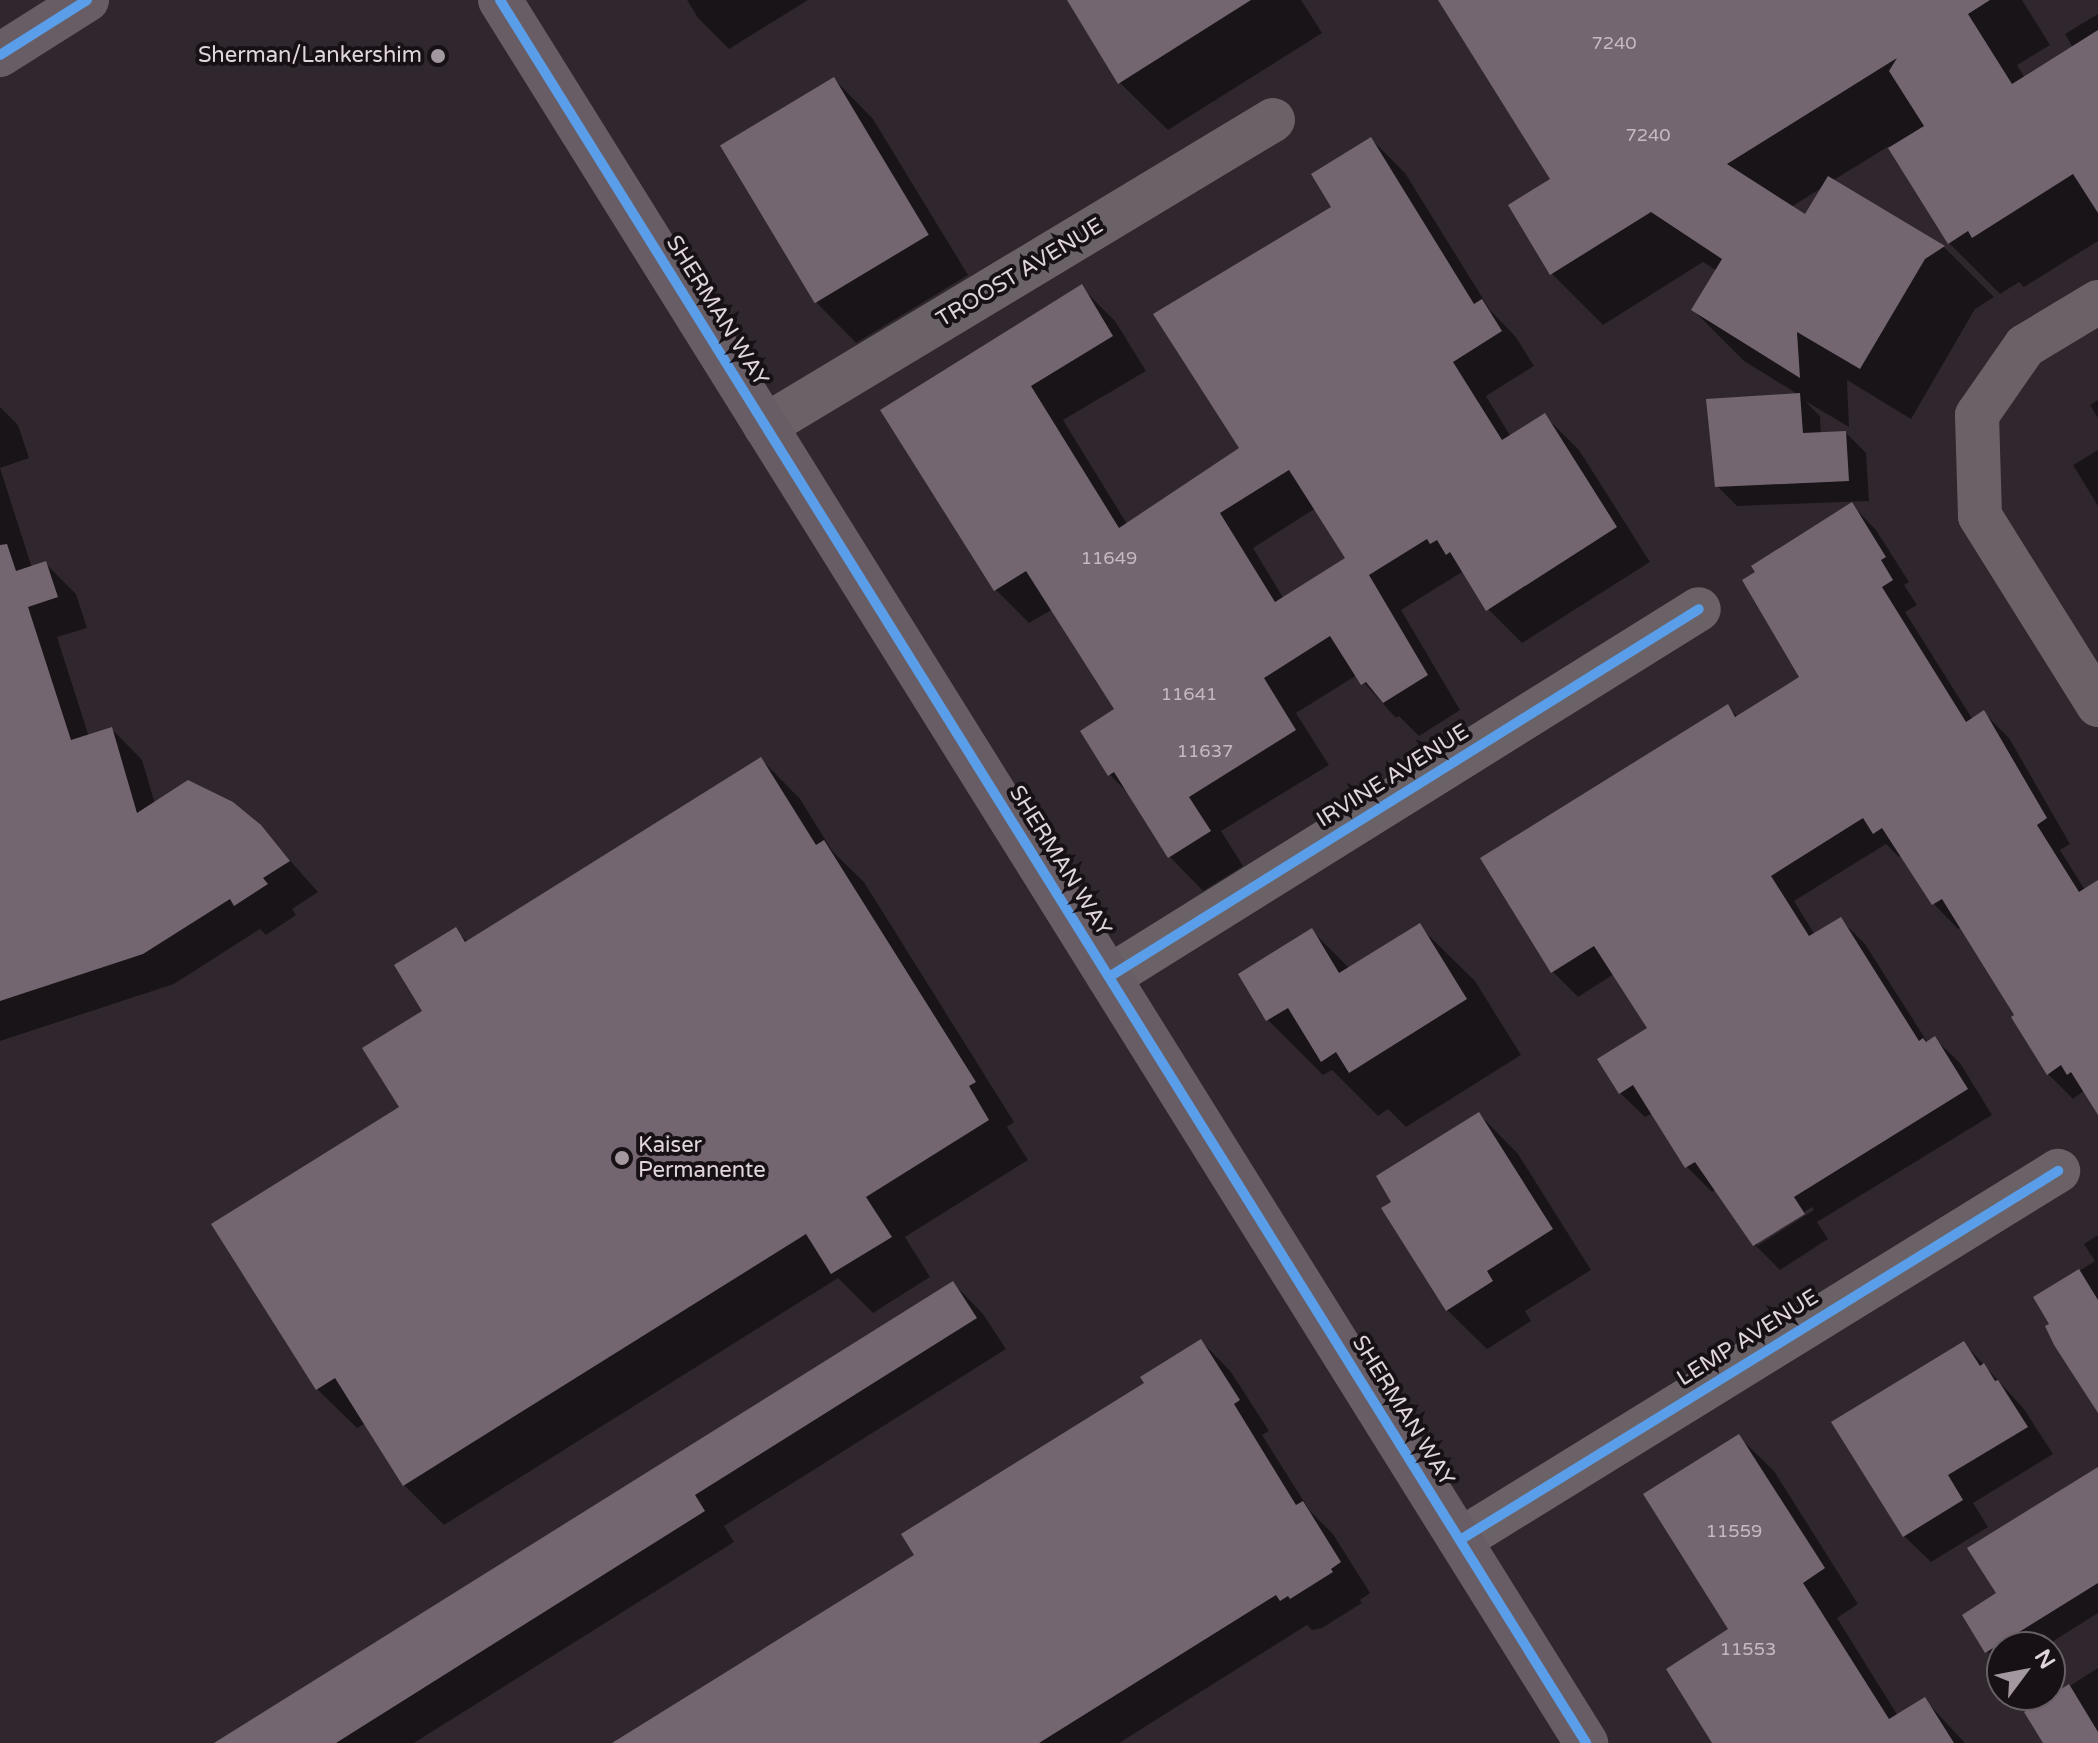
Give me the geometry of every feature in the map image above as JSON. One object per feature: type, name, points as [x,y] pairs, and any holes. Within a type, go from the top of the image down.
[{"type":"main road","points":[[0,55],[87,0]]},
{"type":"main road","name":"SHERMAN WAY","points":[[500,0],[1586,1743]]},
{"type":"street","name":"TROOST AVENUE","points":[[765,426],[1273,120]]},
{"type":"street","points":[[2098,302],[2025,346],[1977,415],[1980,516],[2098,705]]},
{"type":"street","name":"IRVINE AVENUE","points":[[1109,977],[1699,609]]},
{"type":"street","name":"LEMP AVENUE","points":[[1460,1540],[2058,1171]]},
{"type":"building","points":[[1067,0],[1251,0],[1118,84]]},
{"type":"building","points":[[1438,0],[1990,0],[1968,14],[2012,84],[2098,30],[2098,213],[2073,174],[1972,238],[1968,231],[1948,244],[1888,148],[1924,126],[1889,71],[1897,58],[1727,164],[1805,214],[1828,176],[1945,246],[1925,259],[1860,369],[1797,332],[1800,378],[1691,310],[1722,259],[1651,212],[1550,275],[1508,205],[1550,179]]},
{"type":"building","points":[[834,77],[929,235],[815,303],[720,146]]},
{"type":"building","points":[[1371,137],[1474,304],[1482,299],[1502,331],[1453,362],[1502,440],[1545,413],[1617,527],[1486,611],[1450,552],[1446,555],[1437,540],[1430,544],[1427,539],[1369,575],[1428,675],[1383,703],[1366,682],[1361,685],[1330,636],[1264,678],[1296,730],[1189,797],[1211,831],[1168,858],[1114,772],[1108,776],[1080,731],[1114,709],[1026,571],[994,591],[880,410],[1082,284],[1113,336],[1031,386],[1119,528],[1239,448],[1153,314],[1331,207],[1311,174]],"holes":[[[1289,470],[1345,558],[1275,602],[1220,513]]]},
{"type":"building","points":[[1800,393],[1803,433],[1846,431],[1849,481],[1715,487],[1706,399]]},
{"type":"building","points":[[1852,502],[1886,557],[1881,560],[1893,580],[1882,587],[1966,722],[1984,710],[2047,818],[2037,825],[2079,892],[2098,880],[2098,1115],[2071,1072],[2067,1075],[2061,1065],[2047,1075],[2011,1017],[2014,1015],[1942,899],[1932,905],[1882,828],[1873,834],[1863,818],[1771,876],[1809,936],[1841,917],[1919,1041],[1923,1038],[1926,1042],[1935,1036],[1968,1089],[1794,1197],[1805,1214],[1753,1246],[1695,1162],[1685,1168],[1633,1085],[1619,1094],[1597,1059],[1647,1028],[1594,946],[1551,973],[1480,858],[1728,704],[1735,717],[1799,677],[1742,580],[1755,572],[1751,566]]},
{"type":"building","points":[[7,544],[16,571],[46,561],[58,597],[28,607],[71,740],[112,727],[137,813],[188,780],[233,802],[261,825],[290,861],[263,878],[268,884],[234,906],[230,899],[143,954],[0,1001],[0,545]]},
{"type":"building","name":"Kaiser Permanente","points":[[761,757],[816,845],[824,840],[976,1082],[969,1086],[989,1120],[866,1197],[892,1237],[831,1274],[806,1234],[403,1486],[335,1378],[316,1390],[211,1224],[399,1107],[362,1048],[422,1011],[394,965],[456,927],[465,942]]},
{"type":"building","points":[[1420,923],[1467,999],[1349,1073],[1336,1052],[1321,1062],[1288,1008],[1266,1021],[1238,974],[1312,928],[1339,973]]},
{"type":"building","points":[[1479,1112],[1553,1229],[1487,1271],[1493,1281],[1446,1311],[1381,1208],[1391,1202],[1376,1176]]},
{"type":"building","points":[[2079,1269],[2098,1300],[2098,1413],[2054,1345],[2045,1326],[2049,1324],[2033,1297]]},
{"type":"building","points":[[953,1281],[977,1318],[695,1495],[705,1511],[336,1743],[214,1743]]},
{"type":"building","points":[[1201,1339],[1240,1400],[1234,1404],[1296,1505],[1303,1501],[1341,1562],[1331,1569],[1333,1572],[1290,1599],[1288,1596],[1280,1601],[1276,1595],[1039,1743],[612,1743],[914,1555],[901,1534],[1144,1383],[1140,1377]]},
{"type":"building","points":[[1964,1341],[1980,1366],[1984,1363],[1995,1381],[1998,1380],[2028,1427],[1948,1475],[1963,1500],[1903,1537],[1831,1422]]},
{"type":"building","points":[[1739,1434],[1825,1568],[1803,1583],[1889,1719],[1925,1697],[1954,1743],[1712,1743],[1666,1669],[1728,1629],[1643,1494]]},
{"type":"building","points":[[2098,1467],[2098,1583],[2021,1631],[1986,1631],[1985,1653],[1962,1615],[1996,1593],[1967,1548]]},
{"type":"building","points":[[2069,1684],[2098,1732],[2098,1743],[2043,1743],[2024,1712],[2066,1711],[2066,1686]]},
{"type":"cycle path","points":[[0,55],[87,0]]},
{"type":"cycle path","points":[[500,0],[1586,1743]]},
{"type":"cycle path","points":[[1109,977],[1699,609]]},
{"type":"cycle path","points":[[1460,1540],[2058,1171]]},
{"type":"place","name":"Sherman/Lankershim","points":[[438,56]]},
{"type":"place","name":"Kaiser Permanente","points":[[622,1158]]}]
